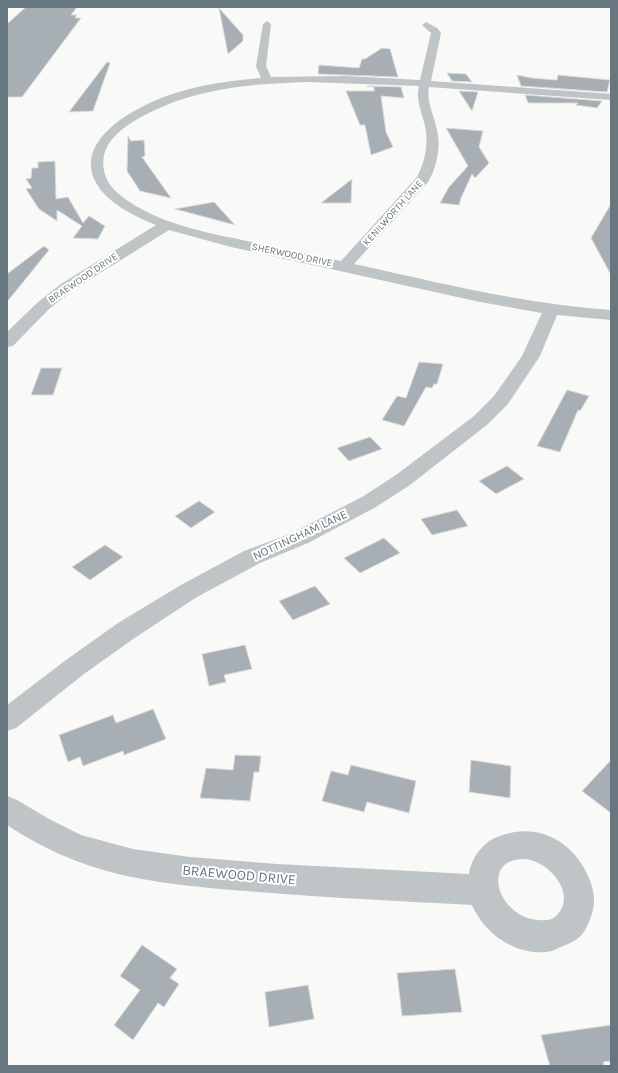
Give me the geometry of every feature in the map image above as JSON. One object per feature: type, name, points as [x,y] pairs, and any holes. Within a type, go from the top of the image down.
[{"type":"street","points":[[268,24],[261,66],[268,80]]},
{"type":"street","name":"KENILWORTH LANE","points":[[344,267],[423,179],[428,169],[432,131],[423,104],[422,96],[436,33],[426,25]]},
{"type":"street","name":"SHERWOOD DRIVE","points":[[611,97],[522,89],[331,78],[268,80],[204,90],[164,101],[138,113],[116,128],[102,145],[97,160],[97,168],[101,183],[115,197],[137,211],[167,225],[211,238],[551,310],[611,315]]},
{"type":"street","name":"SHERWOOD DRIVE","points":[[145,97],[164,101]]},
{"type":"street","name":"BRAEWOOD DRIVE","points":[[7,342],[43,306],[67,287],[167,225]]},
{"type":"street","name":"NOTTINGHAM LANE","points":[[7,720],[75,667],[127,630],[189,591],[252,557],[300,538],[369,502],[403,480],[481,420],[501,400],[531,356],[551,310]]},
{"type":"street","name":"BRAEWOOD DRIVE","points":[[7,809],[52,836],[94,854],[141,865],[188,871],[289,880],[483,890]]},
{"type":"building","points":[[26,7],[77,7],[71,15],[77,15],[75,18],[81,18],[22,97],[7,97],[7,24]]},
{"type":"building","points":[[219,8],[243,35],[243,41],[228,54]]},
{"type":"building","points":[[382,48],[390,49],[398,77],[318,74],[319,65],[359,68],[362,59],[365,59]]},
{"type":"building","points":[[107,62],[110,63],[93,111],[69,112]]},
{"type":"building","points":[[447,73],[466,74],[472,82],[452,81]]},
{"type":"building","points":[[517,75],[531,78],[557,80],[558,75],[610,80],[607,92],[521,86]]},
{"type":"building","points":[[367,86],[401,87],[404,98],[381,96],[386,132],[393,147],[371,155],[365,125],[360,125],[346,91],[374,91],[374,87]]},
{"type":"building","points":[[459,91],[478,92],[472,111]]},
{"type":"building","points":[[525,95],[602,101],[597,108],[576,105],[578,103],[528,103]]},
{"type":"building","points":[[446,128],[483,131],[479,147],[489,163],[475,178],[472,174],[459,205],[440,203],[449,187],[468,166]]},
{"type":"building","points":[[128,136],[131,141],[144,140],[145,156],[142,157],[171,198],[140,191],[127,171]]},
{"type":"building","points":[[55,161],[56,199],[68,197],[83,223],[89,216],[105,226],[98,239],[73,238],[82,226],[57,210],[57,221],[39,209],[26,189],[32,188],[26,179],[31,178],[32,168],[38,168],[38,162]]},
{"type":"building","points":[[352,179],[351,203],[321,203]]},
{"type":"building","points":[[214,202],[235,225],[175,209]]},
{"type":"building","points":[[611,204],[611,275],[591,238]]},
{"type":"building","points":[[44,246],[49,250],[7,302],[7,274]]},
{"type":"building","points":[[419,362],[443,364],[437,384],[434,384],[432,388],[426,387],[404,426],[382,420],[397,396],[406,398]]},
{"type":"building","points":[[41,368],[62,368],[53,395],[31,395]]},
{"type":"building","points":[[567,390],[589,396],[580,411],[578,410],[560,452],[537,446]]},
{"type":"building","points":[[370,437],[382,449],[349,461],[337,448]]},
{"type":"building","points":[[507,466],[524,479],[496,494],[479,481]]},
{"type":"building","points":[[199,501],[215,512],[191,528],[175,516]]},
{"type":"building","points":[[457,510],[468,526],[432,535],[421,519]]},
{"type":"building","points":[[384,538],[400,553],[360,573],[344,558]]},
{"type":"building","points":[[105,545],[123,557],[90,580],[72,567]]},
{"type":"building","points":[[315,586],[330,604],[293,620],[279,601]]},
{"type":"building","points":[[245,645],[252,669],[224,675],[226,682],[209,686],[202,654]]},
{"type":"building","points":[[153,709],[166,739],[124,755],[123,751],[83,766],[80,757],[68,762],[59,735],[113,715],[116,723]]},
{"type":"building","points":[[235,755],[261,756],[259,772],[254,772],[250,801],[200,798],[206,768],[233,770]]},
{"type":"building","points":[[471,760],[511,766],[510,798],[469,792]]},
{"type":"building","points":[[611,760],[611,813],[582,791]]},
{"type":"building","points":[[351,765],[416,781],[409,813],[367,802],[364,812],[322,801],[331,771],[348,775]]},
{"type":"building","points":[[142,945],[177,969],[170,978],[179,984],[164,1007],[158,1003],[133,1040],[114,1025],[140,990],[120,976]]},
{"type":"building","points":[[455,969],[462,1012],[402,1016],[397,973]]},
{"type":"building","points":[[308,985],[314,1019],[269,1027],[265,992]]},
{"type":"building","points":[[611,1025],[611,1061],[603,1062],[604,1066],[550,1066],[541,1035]]}]
